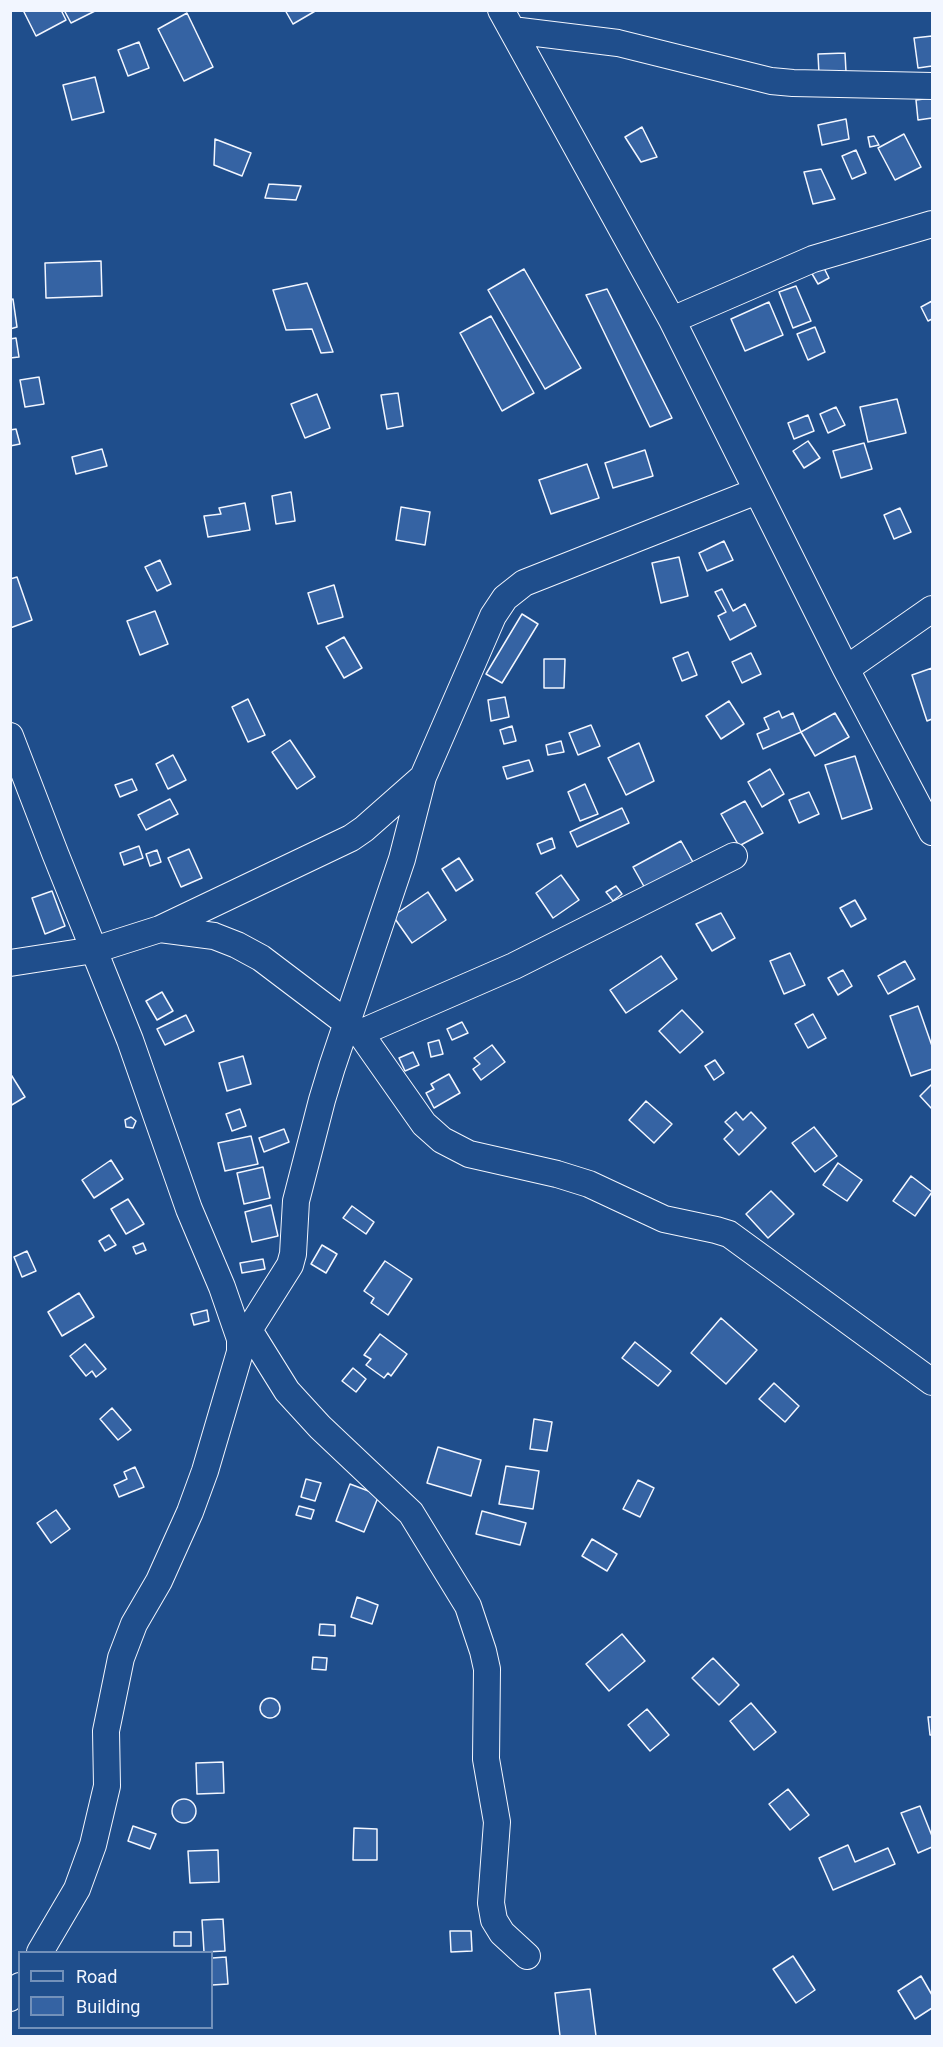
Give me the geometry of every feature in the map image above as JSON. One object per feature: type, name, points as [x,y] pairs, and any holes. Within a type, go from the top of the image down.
[{"type":"street","points":[[507,20],[618,43],[771,81],[933,86]]},
{"type":"street","points":[[507,20],[672,320],[846,669],[933,832]]},
{"type":"street","points":[[672,320],[813,259],[933,224]]},
{"type":"street","points":[[41,1951],[77,1889],[93,1845],[108,1786],[106,1731],[121,1658],[134,1624],[159,1581],[190,1512],[205,1471],[245,1334],[290,1265],[293,1254],[296,1200],[332,1067],[353,1028],[402,860],[423,777],[493,616],[505,598],[524,584],[757,491]]},
{"type":"street","points":[[846,669],[933,609]]},
{"type":"street","points":[[10,736],[130,1040],[189,1209],[245,1334],[287,1391],[320,1426],[411,1512],[468,1606],[487,1669],[486,1759],[497,1822],[491,1903],[494,1920],[502,1933],[527,1956]]},
{"type":"street","points":[[10,963],[94,950],[160,929],[351,838],[423,777]]},
{"type":"street","points":[[353,1028],[514,966],[734,856]]},
{"type":"street","points":[[160,929],[214,936],[261,958],[353,1028],[424,1124],[442,1140],[469,1154],[557,1174],[589,1184],[664,1220],[729,1234],[933,1382]]},
{"type":"building","points":[[23,10],[61,10],[66,20],[36,36]]},
{"type":"building","points":[[64,10],[94,10],[95,11],[71,23]]},
{"type":"building","points":[[285,10],[317,10],[293,24]]},
{"type":"building","points":[[187,13],[213,67],[184,81],[158,29]]},
{"type":"building","points":[[932,36],[932,66],[918,68],[914,38]]},
{"type":"building","points":[[139,42],[149,68],[128,76],[118,50]]},
{"type":"building","points":[[845,53],[846,72],[819,74],[818,54]]},
{"type":"building","points":[[95,77],[104,112],[72,120],[63,85]]},
{"type":"building","points":[[932,98],[932,118],[918,120],[916,100]]},
{"type":"building","points":[[846,119],[849,139],[822,145],[818,125]]},
{"type":"building","points":[[642,127],[657,157],[641,162],[625,137]]},
{"type":"building","points":[[904,134],[921,167],[895,180],[878,148]]},
{"type":"building","points":[[874,136],[879,145],[870,147],[868,137]]},
{"type":"building","points":[[215,139],[251,153],[242,176],[214,165]]},
{"type":"building","points":[[856,150],[866,173],[852,179],[842,156]]},
{"type":"building","points":[[821,169],[835,199],[813,204],[804,172]]},
{"type":"building","points":[[269,184],[301,186],[296,200],[265,198]]},
{"type":"building","points":[[101,261],[102,296],[46,298],[45,263]]},
{"type":"building","points":[[823,266],[829,278],[818,284],[811,272]]},
{"type":"building","points":[[524,269],[581,368],[545,389],[488,290]]},
{"type":"building","points":[[307,283],[333,352],[321,353],[312,329],[286,330],[273,290]]},
{"type":"building","points":[[796,286],[811,321],[793,328],[779,292]]},
{"type":"building","points":[[607,289],[672,418],[650,427],[586,295]]},
{"type":"building","points":[[13,299],[17,327],[10,329],[10,300]]},
{"type":"building","points":[[932,301],[932,319],[928,321],[921,307]]},
{"type":"building","points":[[769,302],[783,335],[745,351],[731,319]]},
{"type":"building","points":[[491,316],[534,393],[502,411],[460,333]]},
{"type":"building","points":[[815,327],[825,352],[808,360],[797,334]]},
{"type":"building","points":[[16,338],[19,357],[10,358],[10,339]]},
{"type":"building","points":[[39,377],[44,404],[25,407],[20,380]]},
{"type":"building","points":[[398,393],[403,426],[387,429],[381,395]]},
{"type":"building","points":[[317,394],[330,428],[305,438],[291,404]]},
{"type":"building","points":[[897,399],[906,433],[868,442],[860,407]]},
{"type":"building","points":[[836,407],[845,425],[828,433],[820,414]]},
{"type":"building","points":[[808,415],[814,431],[794,439],[788,423]]},
{"type":"building","points":[[16,429],[20,444],[10,446],[10,430]]},
{"type":"building","points":[[808,441],[820,458],[804,468],[793,451]]},
{"type":"building","points":[[864,443],[872,469],[841,478],[833,451]]},
{"type":"building","points":[[102,449],[107,466],[76,474],[72,457]]},
{"type":"building","points":[[645,450],[653,476],[613,488],[605,463]]},
{"type":"building","points":[[587,464],[599,498],[551,514],[539,480]]},
{"type":"building","points":[[291,492],[295,521],[276,524],[272,496]]},
{"type":"building","points":[[245,503],[250,530],[208,537],[204,516],[221,514],[219,508]]},
{"type":"building","points":[[401,507],[430,512],[425,545],[396,540]]},
{"type":"building","points":[[900,508],[911,532],[894,539],[884,515]]},
{"type":"building","points":[[724,541],[733,560],[707,571],[699,553]]},
{"type":"building","points":[[679,557],[688,596],[661,603],[652,563]]},
{"type":"building","points":[[160,560],[171,584],[157,591],[145,567]]},
{"type":"building","points":[[17,577],[32,620],[10,628],[10,579]]},
{"type":"building","points":[[334,585],[343,617],[318,624],[308,593]]},
{"type":"building","points":[[722,589],[733,611],[745,604],[756,626],[730,640],[718,616],[726,612],[715,592]]},
{"type":"building","points":[[155,611],[168,644],[140,655],[127,621]]},
{"type":"building","points":[[522,614],[538,624],[502,683],[486,674]]},
{"type":"building","points":[[344,637],[362,668],[344,678],[326,647]]},
{"type":"building","points":[[688,652],[697,675],[682,681],[673,658]]},
{"type":"building","points":[[751,653],[761,674],[742,683],[732,662]]},
{"type":"building","points":[[544,659],[565,659],[564,688],[544,688]]},
{"type":"building","points":[[932,668],[932,719],[927,721],[912,675]]},
{"type":"building","points":[[505,697],[509,717],[491,721],[488,700]]},
{"type":"building","points":[[248,699],[265,735],[248,742],[232,707]]},
{"type":"building","points":[[729,701],[744,724],[721,739],[706,716]]},
{"type":"building","points":[[779,711],[782,718],[793,713],[801,732],[763,749],[757,734],[769,729],[764,718]]},
{"type":"building","points":[[835,713],[849,737],[815,756],[801,732]]},
{"type":"building","points":[[591,725],[600,746],[578,755],[569,733]]},
{"type":"building","points":[[512,726],[516,741],[504,744],[500,730]]},
{"type":"building","points":[[290,740],[315,777],[297,789],[272,752]]},
{"type":"building","points":[[561,741],[564,752],[548,755],[546,745]]},
{"type":"building","points":[[639,743],[654,781],[626,795],[608,758]]},
{"type":"building","points":[[173,755],[186,780],[168,789],[156,764]]},
{"type":"building","points":[[855,756],[872,809],[842,819],[825,765]]},
{"type":"building","points":[[529,760],[533,771],[507,779],[503,767]]},
{"type":"building","points":[[770,769],[784,794],[762,807],[748,782]]},
{"type":"building","points":[[132,779],[137,790],[120,797],[115,785]]},
{"type":"building","points":[[585,784],[598,814],[580,821],[568,792]]},
{"type":"building","points":[[809,792],[819,814],[799,823],[789,800]]},
{"type":"building","points":[[170,799],[178,814],[146,830],[138,815]]},
{"type":"building","points":[[745,801],[763,833],[739,846],[721,814]]},
{"type":"building","points":[[622,808],[629,823],[577,847],[570,832]]},
{"type":"building","points":[[552,838],[555,848],[541,854],[537,844]]},
{"type":"building","points":[[681,841],[694,864],[646,890],[633,867]]},
{"type":"building","points":[[139,846],[143,858],[124,865],[120,853]]},
{"type":"building","points":[[189,849],[202,878],[181,887],[168,858]]},
{"type":"building","points":[[157,850],[161,862],[150,866],[146,854]]},
{"type":"building","points":[[459,858],[473,880],[456,891],[442,869]]},
{"type":"building","points":[[561,875],[579,900],[553,918],[536,893]]},
{"type":"building","points":[[616,886],[622,894],[613,901],[606,892]]},
{"type":"building","points":[[52,891],[65,926],[45,934],[32,898]]},
{"type":"building","points":[[428,892],[446,920],[412,943],[393,916]]},
{"type":"building","points":[[855,900],[866,919],[851,927],[840,908]]},
{"type":"building","points":[[721,913],[735,938],[712,951],[696,924]]},
{"type":"building","points":[[790,953],[805,985],[784,994],[770,961]]},
{"type":"building","points":[[661,956],[677,979],[626,1013],[610,990]]},
{"type":"building","points":[[905,961],[915,979],[888,994],[878,976]]},
{"type":"building","points":[[843,970],[852,986],[838,995],[828,978]]},
{"type":"building","points":[[162,992],[173,1011],[157,1020],[146,1001]]},
{"type":"building","points":[[918,1006],[932,1046],[932,1069],[911,1076],[890,1016]]},
{"type":"building","points":[[682,1010],[703,1032],[680,1053],[659,1031]]},
{"type":"building","points":[[813,1014],[826,1038],[808,1048],[795,1024]]},
{"type":"building","points":[[186,1015],[194,1031],[165,1045],[157,1029]]},
{"type":"building","points":[[462,1022],[468,1033],[452,1040],[447,1029]]},
{"type":"building","points":[[439,1040],[443,1054],[431,1057],[428,1043]]},
{"type":"building","points":[[492,1045],[505,1062],[481,1080],[473,1069],[480,1064],[474,1058]]},
{"type":"building","points":[[413,1052],[419,1065],[405,1071],[399,1058]]},
{"type":"building","points":[[243,1056],[251,1084],[227,1091],[219,1063]]},
{"type":"building","points":[[715,1060],[724,1073],[714,1080],[705,1066]]},
{"type":"building","points":[[10,1073],[25,1097],[10,1106]]},
{"type":"building","points":[[449,1074],[460,1093],[434,1108],[426,1093],[434,1089],[431,1084]]},
{"type":"building","points":[[932,1084],[932,1109],[920,1096]]},
{"type":"building","points":[[646,1101],[672,1124],[654,1143],[629,1120]]},
{"type":"building","points":[[240,1109],[246,1126],[232,1131],[226,1114]]},
{"type":"building","points":[[736,1112],[743,1120],[751,1112],[766,1128],[739,1155],[724,1139],[733,1130],[725,1122]]},
{"type":"building","points":[[131,1117],[136,1121],[133,1128],[126,1127],[125,1120]]},
{"type":"building","points":[[814,1127],[837,1156],[815,1172],[792,1143]]},
{"type":"building","points":[[284,1129],[289,1142],[264,1152],[259,1138]]},
{"type":"building","points":[[251,1136],[258,1164],[225,1171],[218,1143]]},
{"type":"building","points":[[111,1160],[123,1179],[94,1198],[82,1180]]},
{"type":"building","points":[[838,1163],[862,1180],[847,1201],[823,1185]]},
{"type":"building","points":[[263,1167],[270,1198],[244,1204],[237,1173]]},
{"type":"building","points":[[911,1176],[932,1192],[915,1216],[893,1201]]},
{"type":"building","points":[[771,1191],[794,1214],[768,1238],[746,1214]]},
{"type":"building","points":[[128,1199],[144,1224],[126,1234],[111,1209]]},
{"type":"building","points":[[271,1205],[278,1236],[252,1242],[245,1212]]},
{"type":"building","points":[[352,1206],[374,1222],[366,1234],[343,1218]]},
{"type":"building","points":[[109,1235],[116,1245],[105,1251],[99,1241]]},
{"type":"building","points":[[143,1243],[146,1250],[136,1254],[133,1247]]},
{"type":"building","points":[[322,1245],[337,1254],[326,1273],[311,1264]]},
{"type":"building","points":[[27,1251],[36,1271],[22,1277],[14,1257]]},
{"type":"building","points":[[263,1259],[265,1269],[242,1273],[240,1263]]},
{"type":"building","points":[[385,1261],[412,1279],[388,1315],[371,1303],[374,1298],[364,1291]]},
{"type":"building","points":[[79,1293],[94,1317],[62,1336],[48,1312]]},
{"type":"building","points":[[207,1310],[209,1321],[194,1325],[191,1314]]},
{"type":"building","points":[[721,1318],[757,1350],[726,1384],[691,1353]]},
{"type":"building","points":[[380,1334],[407,1354],[391,1376],[388,1373],[384,1378],[366,1365],[371,1359],[364,1355]]},
{"type":"building","points":[[635,1342],[671,1371],[658,1386],[622,1358]]},
{"type":"building","points":[[85,1344],[106,1369],[96,1377],[92,1371],[86,1376],[70,1356]]},
{"type":"building","points":[[353,1368],[366,1379],[356,1392],[342,1381]]},
{"type":"building","points":[[774,1383],[799,1406],[785,1422],[759,1399]]},
{"type":"building","points":[[112,1408],[131,1430],[118,1440],[100,1419]]},
{"type":"building","points":[[534,1419],[552,1422],[547,1451],[530,1449]]},
{"type":"building","points":[[438,1447],[481,1460],[471,1496],[427,1483]]},
{"type":"building","points":[[506,1466],[539,1471],[533,1509],[499,1504]]},
{"type":"building","points":[[135,1467],[144,1487],[119,1497],[114,1485],[127,1479],[124,1472]]},
{"type":"building","points":[[306,1479],[321,1483],[315,1501],[301,1497]]},
{"type":"building","points":[[638,1480],[654,1488],[640,1517],[623,1509]]},
{"type":"building","points":[[350,1484],[379,1495],[364,1532],[336,1521]]},
{"type":"building","points":[[299,1506],[314,1510],[311,1519],[296,1515]]},
{"type":"building","points":[[56,1510],[70,1529],[51,1543],[37,1523]]},
{"type":"building","points":[[482,1511],[526,1523],[520,1545],[476,1534]]},
{"type":"building","points":[[592,1539],[617,1554],[607,1571],[582,1556]]},
{"type":"building","points":[[357,1597],[378,1605],[372,1624],[351,1617]]},
{"type":"building","points":[[320,1624],[335,1625],[335,1636],[319,1635]]},
{"type":"building","points":[[622,1634],[645,1661],[609,1691],[586,1664]]},
{"type":"building","points":[[313,1657],[327,1658],[326,1670],[312,1669]]},
{"type":"building","points":[[713,1658],[739,1685],[719,1705],[692,1678]]},
{"type":"building","points":[[266,1698],[274,1698],[280,1704],[280,1712],[274,1718],[266,1718],[260,1712],[260,1704]]},
{"type":"building","points":[[751,1703],[776,1732],[754,1750],[730,1721]]},
{"type":"building","points":[[647,1709],[669,1735],[650,1751],[628,1725]]},
{"type":"building","points":[[928,1717],[932,1717],[932,1735],[930,1735]]},
{"type":"building","points":[[223,1762],[224,1793],[197,1794],[196,1763]]},
{"type":"building","points":[[788,1789],[809,1815],[790,1830],[769,1804]]},
{"type":"building","points":[[184,1799],[192,1803],[196,1811],[192,1819],[184,1823],[176,1819],[172,1811],[176,1803]]},
{"type":"building","points":[[920,1806],[932,1836],[932,1847],[918,1853],[901,1813]]},
{"type":"building","points":[[133,1826],[156,1834],[150,1849],[128,1841]]},
{"type":"building","points":[[354,1828],[377,1829],[377,1860],[353,1860]]},
{"type":"building","points":[[848,1845],[855,1862],[888,1848],[895,1864],[833,1890],[819,1858]]},
{"type":"building","points":[[218,1850],[219,1882],[190,1883],[188,1851]]},
{"type":"building","points":[[223,1919],[225,1951],[204,1951],[202,1920]]},
{"type":"building","points":[[450,1931],[471,1931],[472,1951],[451,1952]]},
{"type":"building","points":[[174,1932],[191,1932],[191,1946],[174,1946]]},
{"type":"building","points":[[793,1956],[815,1990],[796,2003],[773,1969]]},
{"type":"building","points":[[226,1957],[228,1984],[213,1985],[213,1958]]},
{"type":"building","points":[[921,1976],[932,1995],[932,2008],[915,2019],[898,1991]]},
{"type":"building","points":[[590,1989],[596,2036],[560,2036],[555,1993]]}]
